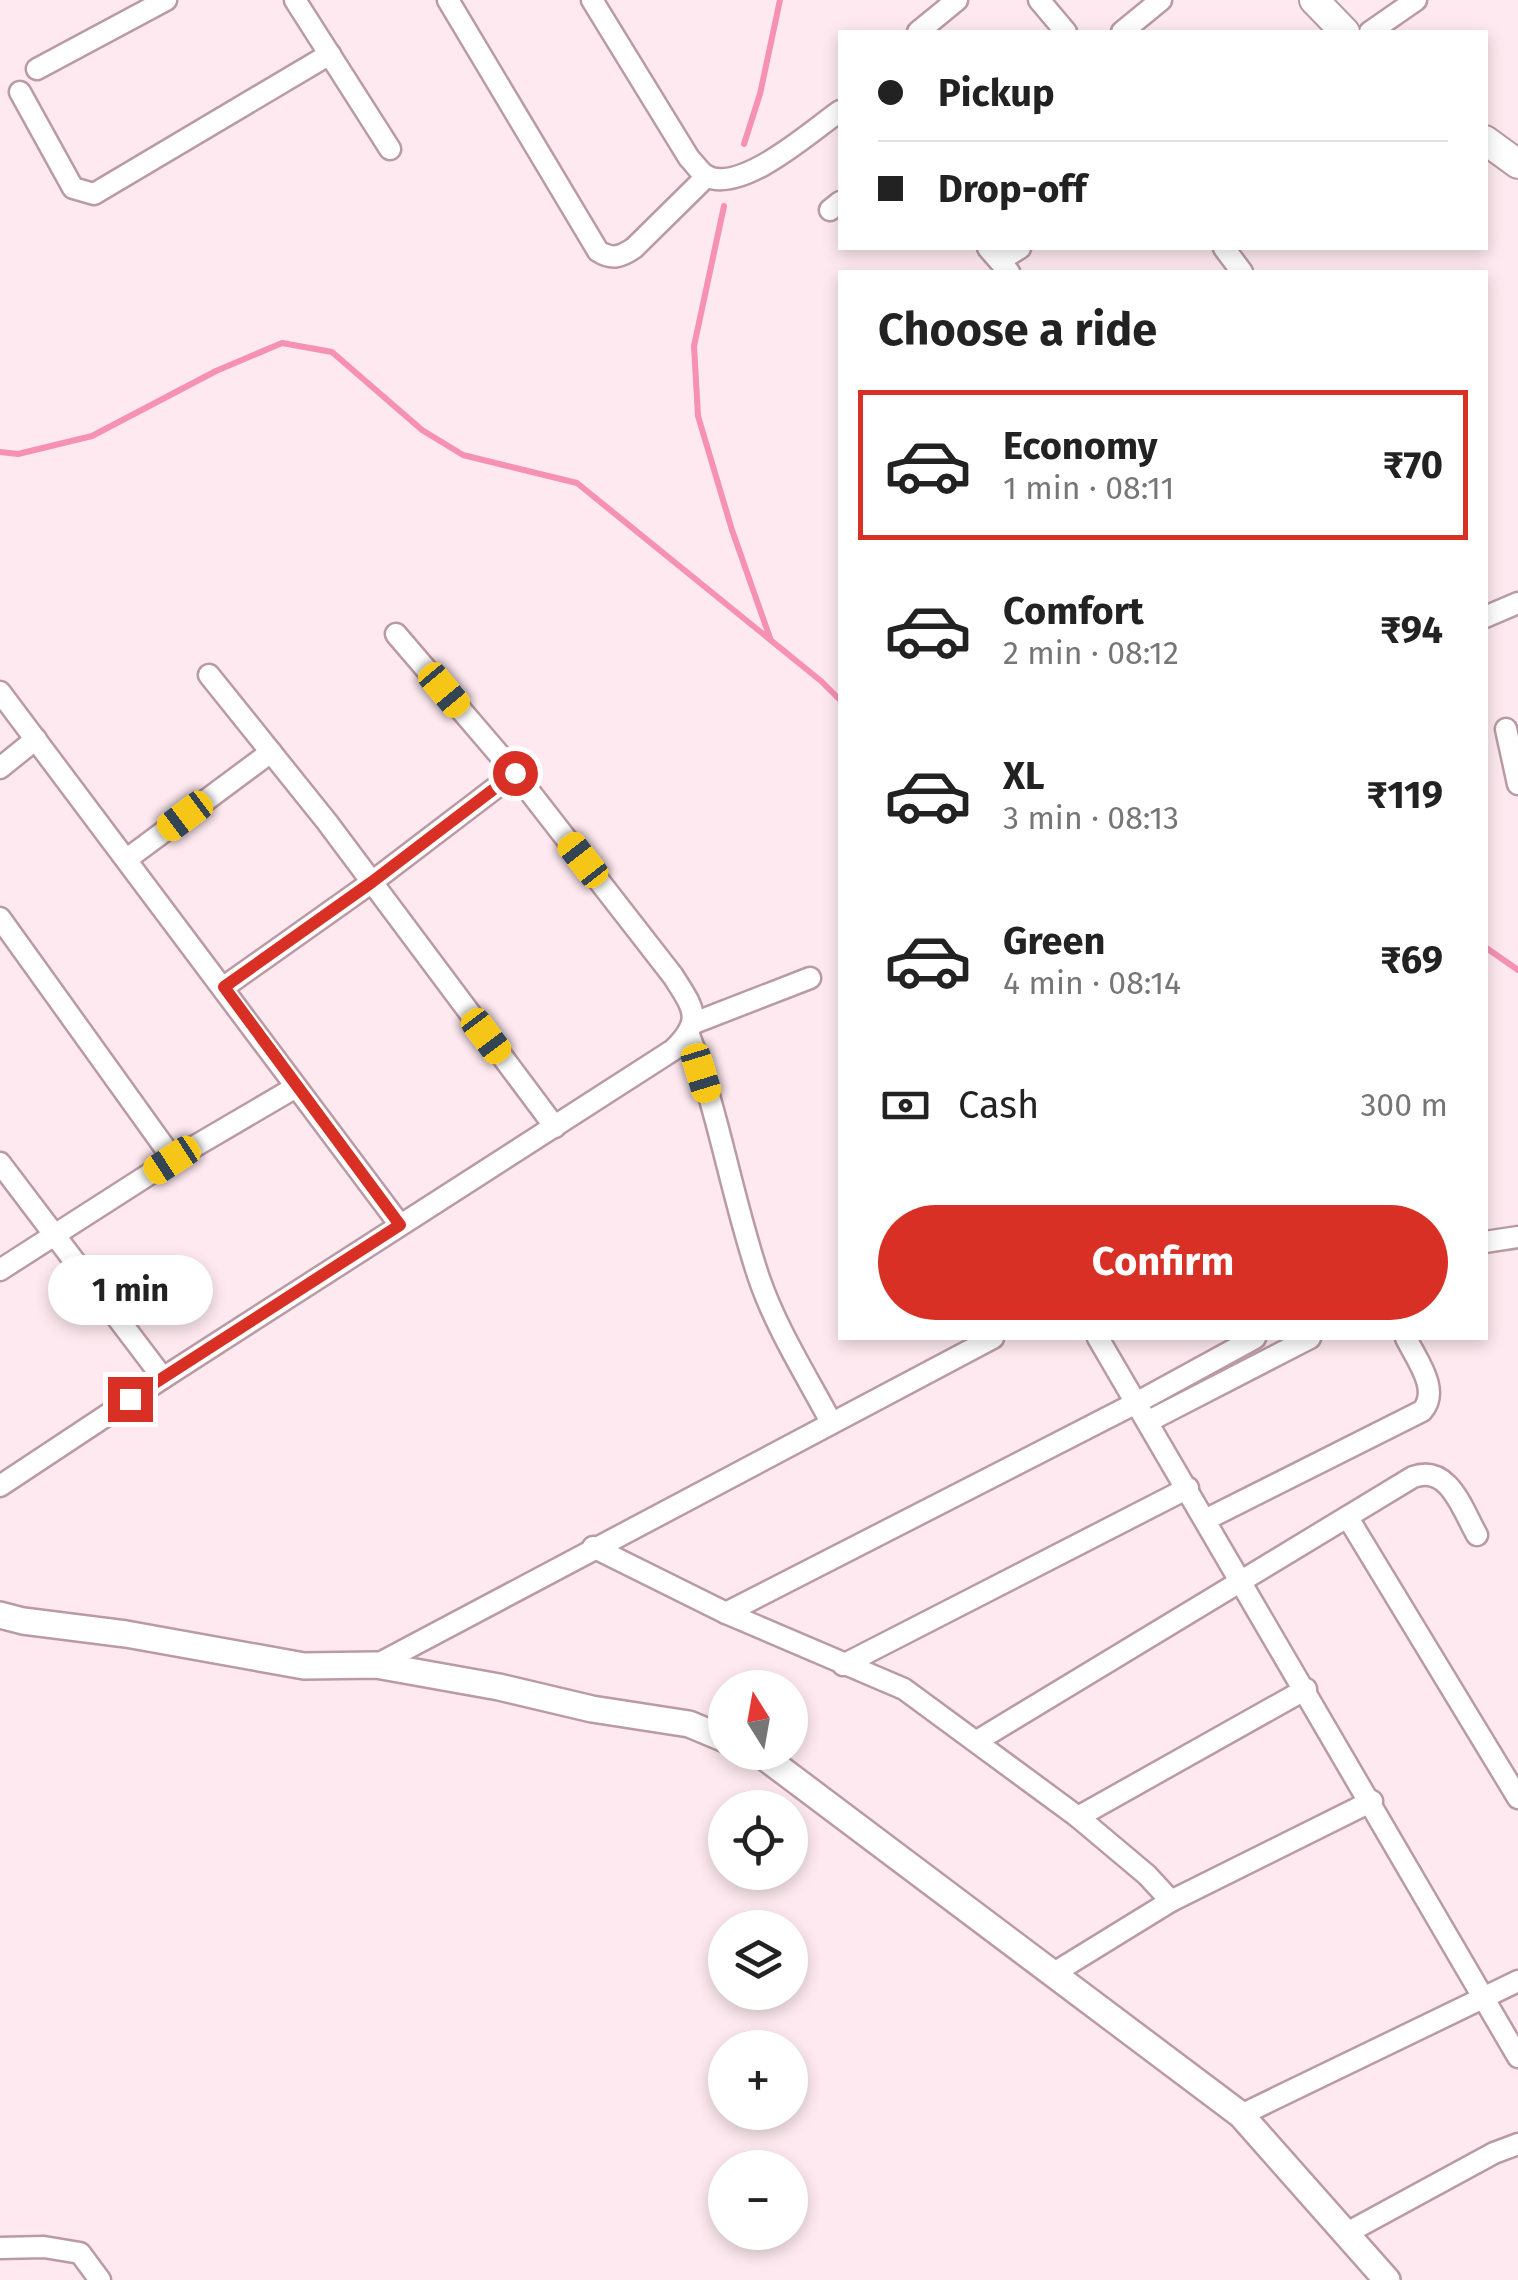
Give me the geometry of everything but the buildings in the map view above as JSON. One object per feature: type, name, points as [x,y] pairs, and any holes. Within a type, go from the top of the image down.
[{"type":"main road","points":[[1314,0],[1343,30]]},
{"type":"main road","points":[[1488,142],[1518,164]]},
{"type":"street","points":[[37,69],[166,0]]},
{"type":"street","points":[[295,0],[390,149]]},
{"type":"street","points":[[448,0],[598,251],[608,258],[622,256],[634,248],[706,176]]},
{"type":"street","points":[[592,0],[689,158],[706,176],[729,180],[753,172],[838,112]]},
{"type":"street","points":[[920,30],[957,0]]},
{"type":"street","points":[[1039,0],[1064,30]]},
{"type":"street","points":[[1124,30],[1161,0]]},
{"type":"street","points":[[1373,30],[1416,0]]},
{"type":"street","points":[[20,92],[73,188],[94,194],[330,54]]},
{"type":"street","points":[[1488,616],[1518,603]]},
{"type":"street","points":[[396,634],[515,773],[673,976],[692,1006],[691,1029],[760,1280],[782,1331],[832,1422]]},
{"type":"street","points":[[209,675],[372,882],[555,1127]]},
{"type":"street","points":[[0,692],[400,1225]]},
{"type":"street","points":[[1488,736],[1512,727],[1518,784]]},
{"type":"street","points":[[0,768],[36,739]]},
{"type":"street","points":[[127,859],[271,752]]},
{"type":"street","points":[[224,987],[372,882],[515,773]]},
{"type":"street","points":[[0,918],[172,1160]]},
{"type":"street","points":[[0,1486],[673,1050],[691,1029],[810,978]]},
{"type":"street","points":[[0,1270],[172,1160],[296,1087]]},
{"type":"street","points":[[0,1163],[163,1378]]},
{"type":"street","points":[[1488,1242],[1518,1237]]},
{"type":"street","points":[[376,1664],[989,1340]]},
{"type":"street","points":[[1099,1340],[1518,2056]]},
{"type":"street","points":[[726,1614],[1251,1340]]},
{"type":"street","points":[[1149,1421],[1306,1340]]},
{"type":"street","points":[[1207,1519],[1422,1410],[1430,1402],[1431,1391],[1407,1340]]},
{"type":"street","points":[[977,1740],[1413,1477],[1427,1472],[1439,1476],[1450,1487],[1476,1535]]},
{"type":"street","points":[[843,1664],[1188,1488]]},
{"type":"street","points":[[1348,1518],[1518,1798]]},
{"type":"street","points":[[592,1547],[726,1614],[904,1689],[1078,1817],[1147,1875],[1171,1901]]},
{"type":"street","points":[[0,1614],[23,1622],[126,1634],[304,1666],[376,1664],[592,1709],[689,1724],[708,1732]]},
{"type":"street","points":[[1078,1817],[1306,1689]]},
{"type":"street","points":[[782,1770],[1241,2115],[1387,2280]]},
{"type":"street","points":[[1054,1973],[1171,1901],[1372,1802]]},
{"type":"street","points":[[1241,2115],[1518,1981]]},
{"type":"street","points":[[1345,2234],[1494,2153],[1518,2144]]},
{"type":"street","points":[[0,2248],[80,2253],[100,2280]]},
{"type":"waterway","points":[[744,144],[760,94],[780,0]]},
{"type":"waterway","points":[[724,206],[694,346],[698,416],[770,638]]},
{"type":"waterway","points":[[0,452],[18,454],[92,436],[216,371],[282,343],[332,352],[422,430],[463,455],[577,483],[838,698]]},
{"type":"waterway","points":[[1488,949],[1518,970]]},
{"type":"route","points":[[130,1399],[400,1225],[224,987],[372,882],[515,773]]}]
